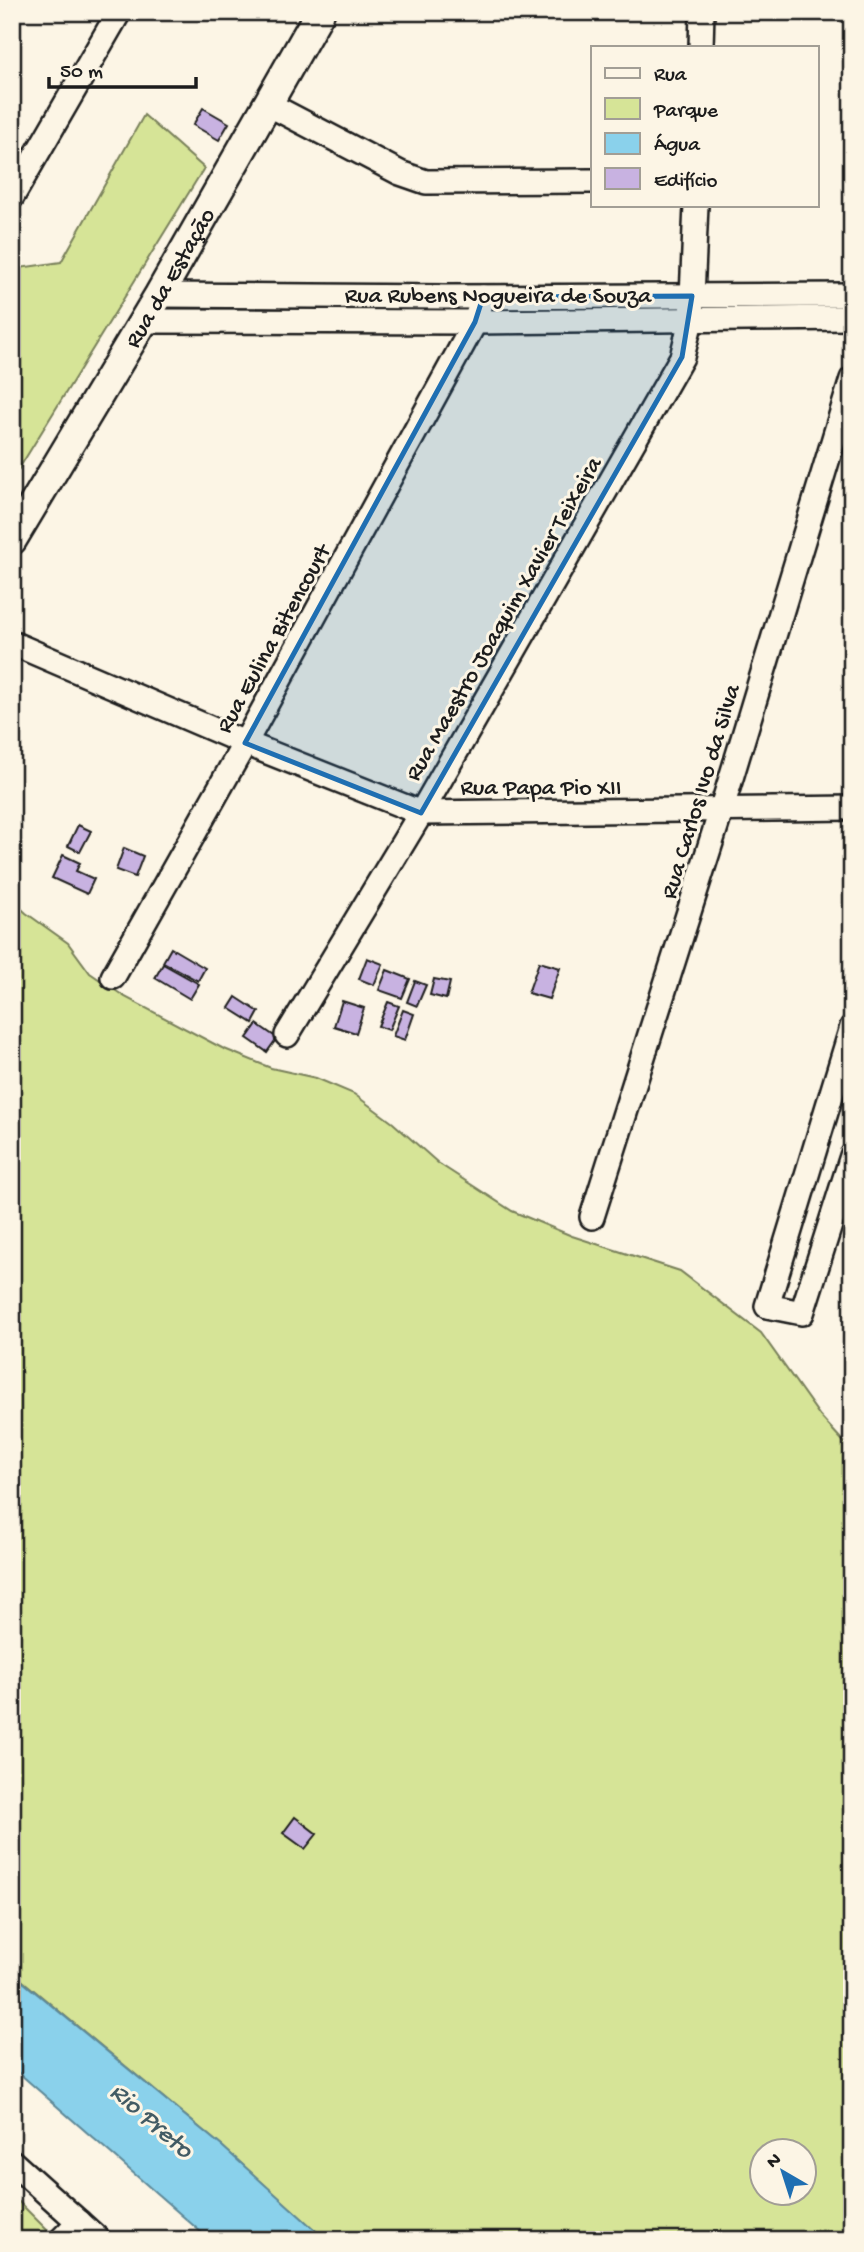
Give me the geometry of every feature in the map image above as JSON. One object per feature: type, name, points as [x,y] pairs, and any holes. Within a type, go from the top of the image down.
[{"type":"main road","name":"Rua da Estação","points":[[12,540],[144,321],[320,12]]},
{"type":"street","points":[[12,197],[119,12]]},
{"type":"street","points":[[701,46],[702,12]]},
{"type":"street","points":[[268,104],[389,168],[426,182],[591,181]]},
{"type":"street","name":"Rua Maestro Joaquim Xavier Teixeira","points":[[287,1035],[421,813],[682,357],[691,320],[696,206]]},
{"type":"street","name":"Rua Rubens Nogueira de Souza","points":[[159,295],[852,295]]},
{"type":"street","name":"Rua Eulina Bitencourt","points":[[113,977],[245,743],[475,322],[483,297]]},
{"type":"street","name":"Rua Rubens Nogueira de Souza","points":[[144,321],[475,322],[852,318]]},
{"type":"street","name":"Rua Carlos Ivo da Silva","points":[[592,1217],[721,811],[852,379]]},
{"type":"street","name":"Rua Papa Pio XII","points":[[12,643],[245,743],[421,813],[852,808]]},
{"type":"street","points":[[852,1027],[767,1306],[803,1313],[852,1156]]},
{"type":"street","points":[[12,2162],[99,2240]]},
{"type":"street","points":[[61,2240],[79,2222]]},
{"type":"highlighted area","points":[[692,296],[682,357],[421,813],[245,743],[475,322],[483,297]]},
{"type":"green space","points":[[144,115],[204,168],[12,480],[12,269],[61,262]]},
{"type":"green space","points":[[12,900],[68,943],[90,973],[125,997],[222,1048],[271,1068],[316,1078],[354,1094],[393,1123],[438,1163],[512,1211],[572,1236],[680,1271],[761,1333],[820,1416],[852,1451],[852,2240],[326,2240],[223,2147],[12,1972]]},
{"type":"green space","points":[[12,2195],[49,2232],[41,2240],[12,2240]]},
{"type":"water","name":"Rio Preto","points":[[12,1973],[223,2147],[326,2240],[210,2240],[12,2067]]},
{"type":"building","points":[[203,108],[229,123],[219,140],[193,125]]},
{"type":"building","points":[[78,825],[91,831],[80,852],[68,846]]},
{"type":"building","points":[[124,848],[143,856],[135,877],[116,870]]},
{"type":"building","points":[[63,855],[80,863],[76,871],[94,879],[87,894],[52,878]]},
{"type":"building","points":[[171,948],[205,968],[198,981],[163,962]]},
{"type":"building","points":[[367,958],[383,964],[374,985],[359,979]]},
{"type":"building","points":[[539,962],[560,968],[549,999],[528,993]]},
{"type":"building","points":[[163,964],[199,984],[190,999],[155,978]]},
{"type":"building","points":[[387,970],[410,979],[402,998],[379,990]]},
{"type":"building","points":[[434,979],[450,982],[446,999],[430,995]]},
{"type":"building","points":[[415,981],[426,985],[417,1006],[407,1002]]},
{"type":"building","points":[[236,997],[259,1012],[253,1023],[229,1008]]},
{"type":"building","points":[[342,1001],[364,1008],[356,1033],[334,1026]]},
{"type":"building","points":[[388,1002],[399,1006],[389,1030],[378,1026]]},
{"type":"building","points":[[403,1010],[414,1014],[405,1040],[393,1036]]},
{"type":"building","points":[[257,1024],[277,1038],[267,1052],[247,1038]]},
{"type":"building","points":[[295,1817],[317,1834],[305,1849],[283,1833]]}]
